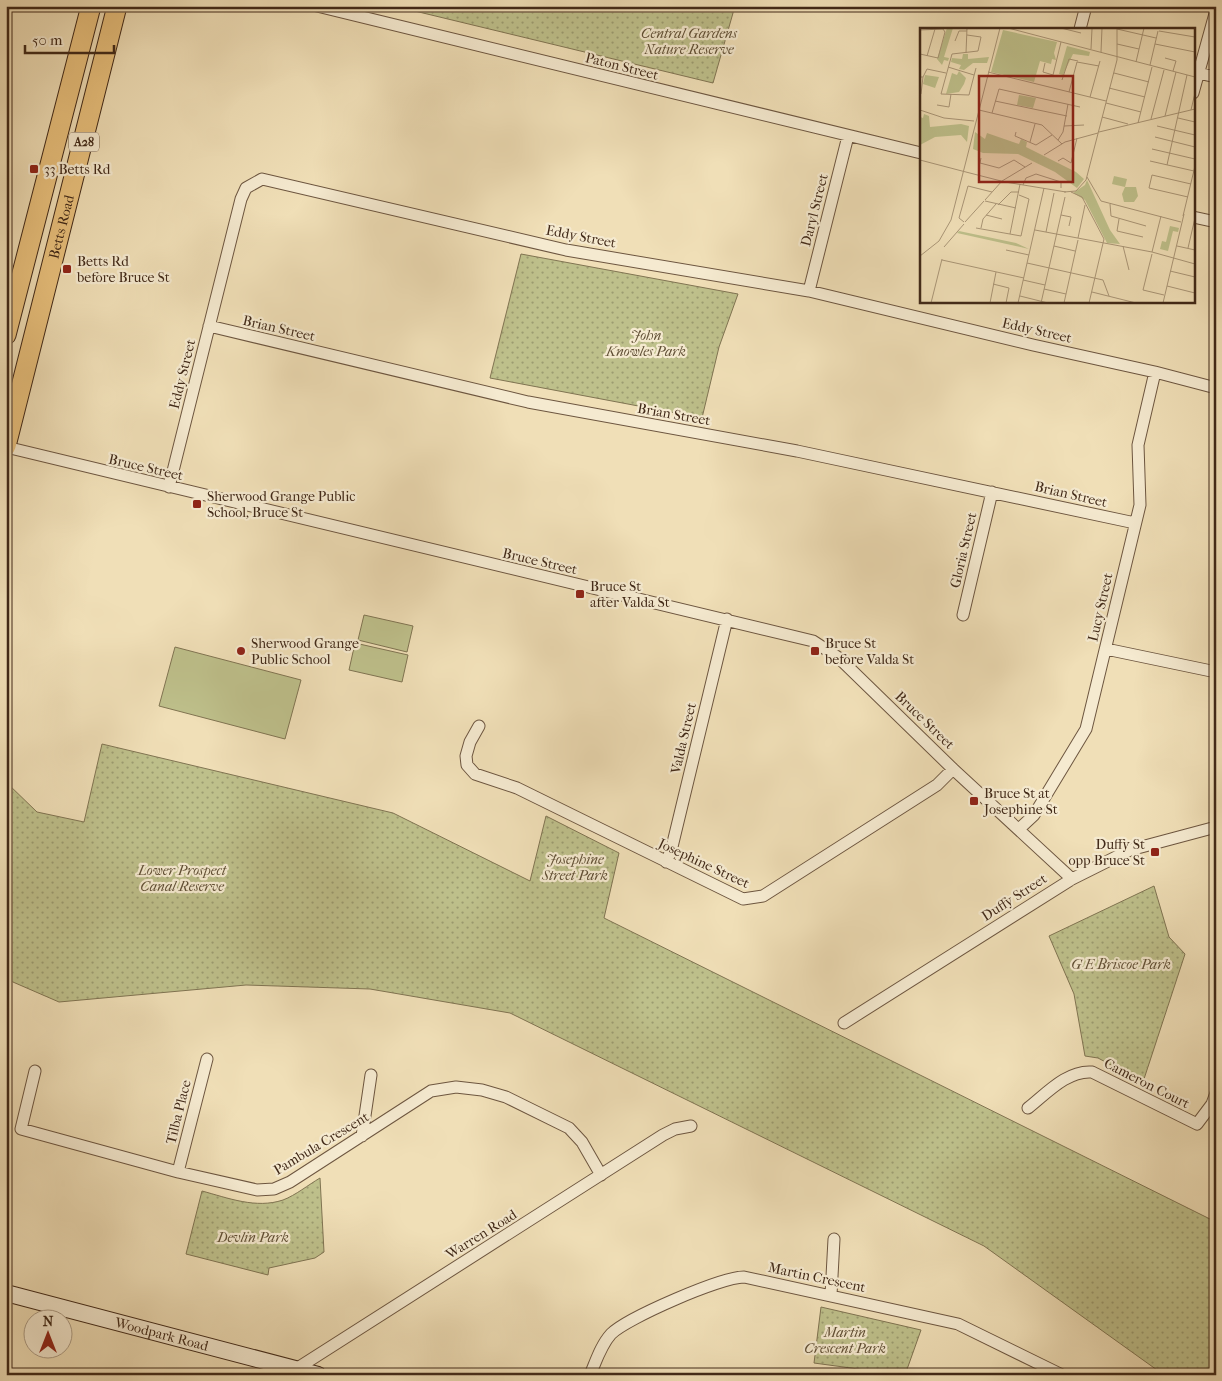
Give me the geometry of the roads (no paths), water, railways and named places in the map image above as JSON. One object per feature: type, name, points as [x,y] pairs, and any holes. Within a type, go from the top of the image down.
[{"type":"highway","name":"Betts Road","points":[[6,335],[91,6]]},
{"type":"highway","name":"Betts Road","points":[[6,447],[117,6]]},
{"type":"main road","name":"Woodpark Road","points":[[6,1293],[293,1371],[318,1375]]},
{"type":"street","name":"Paton Street","points":[[317,6],[920,153]]},
{"type":"street","points":[[1080,28],[1086,6]]},
{"type":"street","points":[[1194,89],[1216,10]]},
{"type":"street","points":[[1198,73],[1216,77]]},
{"type":"street","name":"Daryl Street","points":[[809,291],[848,136]]},
{"type":"street","name":"Eddy Street","points":[[169,487],[243,192],[252,183],[262,179],[566,250],[809,291],[1032,346],[1155,372],[1216,388]]},
{"type":"street","points":[[1194,217],[1216,222]]},
{"type":"street","name":"Brian Street","points":[[209,326],[528,402],[797,451],[1135,524]]},
{"type":"street","name":"Lucy Street","points":[[1019,830],[1034,815],[1086,729],[1140,499],[1139,440],[1155,372]]},
{"type":"street","name":"Bruce Street","points":[[6,447],[727,620],[822,645],[839,658],[953,769],[1072,879]]},
{"type":"street","name":"Gloria Street","points":[[963,615],[992,492]]},
{"type":"street","name":"Valda Street","points":[[666,862],[671,850],[727,620]]},
{"type":"street","points":[[1106,649],[1216,672]]},
{"type":"street","name":"Josephine Street","points":[[479,726],[470,742],[466,756],[467,765],[475,774],[517,788],[736,897],[749,900],[759,898],[937,785],[953,769]]},
{"type":"street","name":"Duffy Street","points":[[844,1023],[1072,879],[1130,850],[1216,827]]},
{"type":"street","name":"Tilba Place","points":[[178,1172],[206,1059]]},
{"type":"street","name":"Pambula Crescent","points":[[35,1070],[21,1130],[178,1172],[257,1190],[274,1189],[290,1182],[431,1091],[456,1087],[482,1090],[506,1097],[569,1128],[582,1142],[601,1175]]},
{"type":"street","name":"Cameron Court","points":[[1028,1108],[1062,1081],[1084,1071],[1092,1072],[1197,1124],[1212,1104],[1216,1092]]},
{"type":"street","points":[[362,1136],[371,1075]]},
{"type":"street","name":"Warren Road","points":[[293,1371],[670,1131],[692,1126]]},
{"type":"street","points":[[831,1295],[834,1238]]},
{"type":"street","name":"Martin Crescent","points":[[590,1375],[602,1346],[617,1329],[628,1321],[726,1280],[744,1277],[958,1324],[1062,1375]]},
{"type":"place","name":"33 Betts Rd","points":[[34,169]]},
{"type":"place","name":"Betts Rd before Bruce St","points":[[67,269]]},
{"type":"place","name":"Sherwood Grange Public School, Bruce St","points":[[197,504]]},
{"type":"place","name":"Bruce St after Valda St","points":[[580,594]]},
{"type":"place","name":"Sherwood Grange Public School","points":[[241,651]]},
{"type":"place","name":"Bruce St before Valda St","points":[[815,651]]},
{"type":"place","name":"Bruce St at Josephine St","points":[[974,801]]},
{"type":"place","name":"Duffy St opp Bruce St","points":[[1155,852]]},
{"type":"park label","name":"Central Gardens Nature Reserve","points":[[689,42]]},
{"type":"park label","name":"John Knowles Park","points":[[646,344]]},
{"type":"park label","name":"Josephine Street Park","points":[[575,868]]},
{"type":"park label","name":"Lower Prospect Canal Reserve","points":[[182,878]]},
{"type":"park label","name":"G E Briscoe Park","points":[[1121,964]]},
{"type":"park label","name":"Devlin Park","points":[[253,1237]]},
{"type":"park label","name":"Martin Crescent Park","points":[[845,1340]]}]
